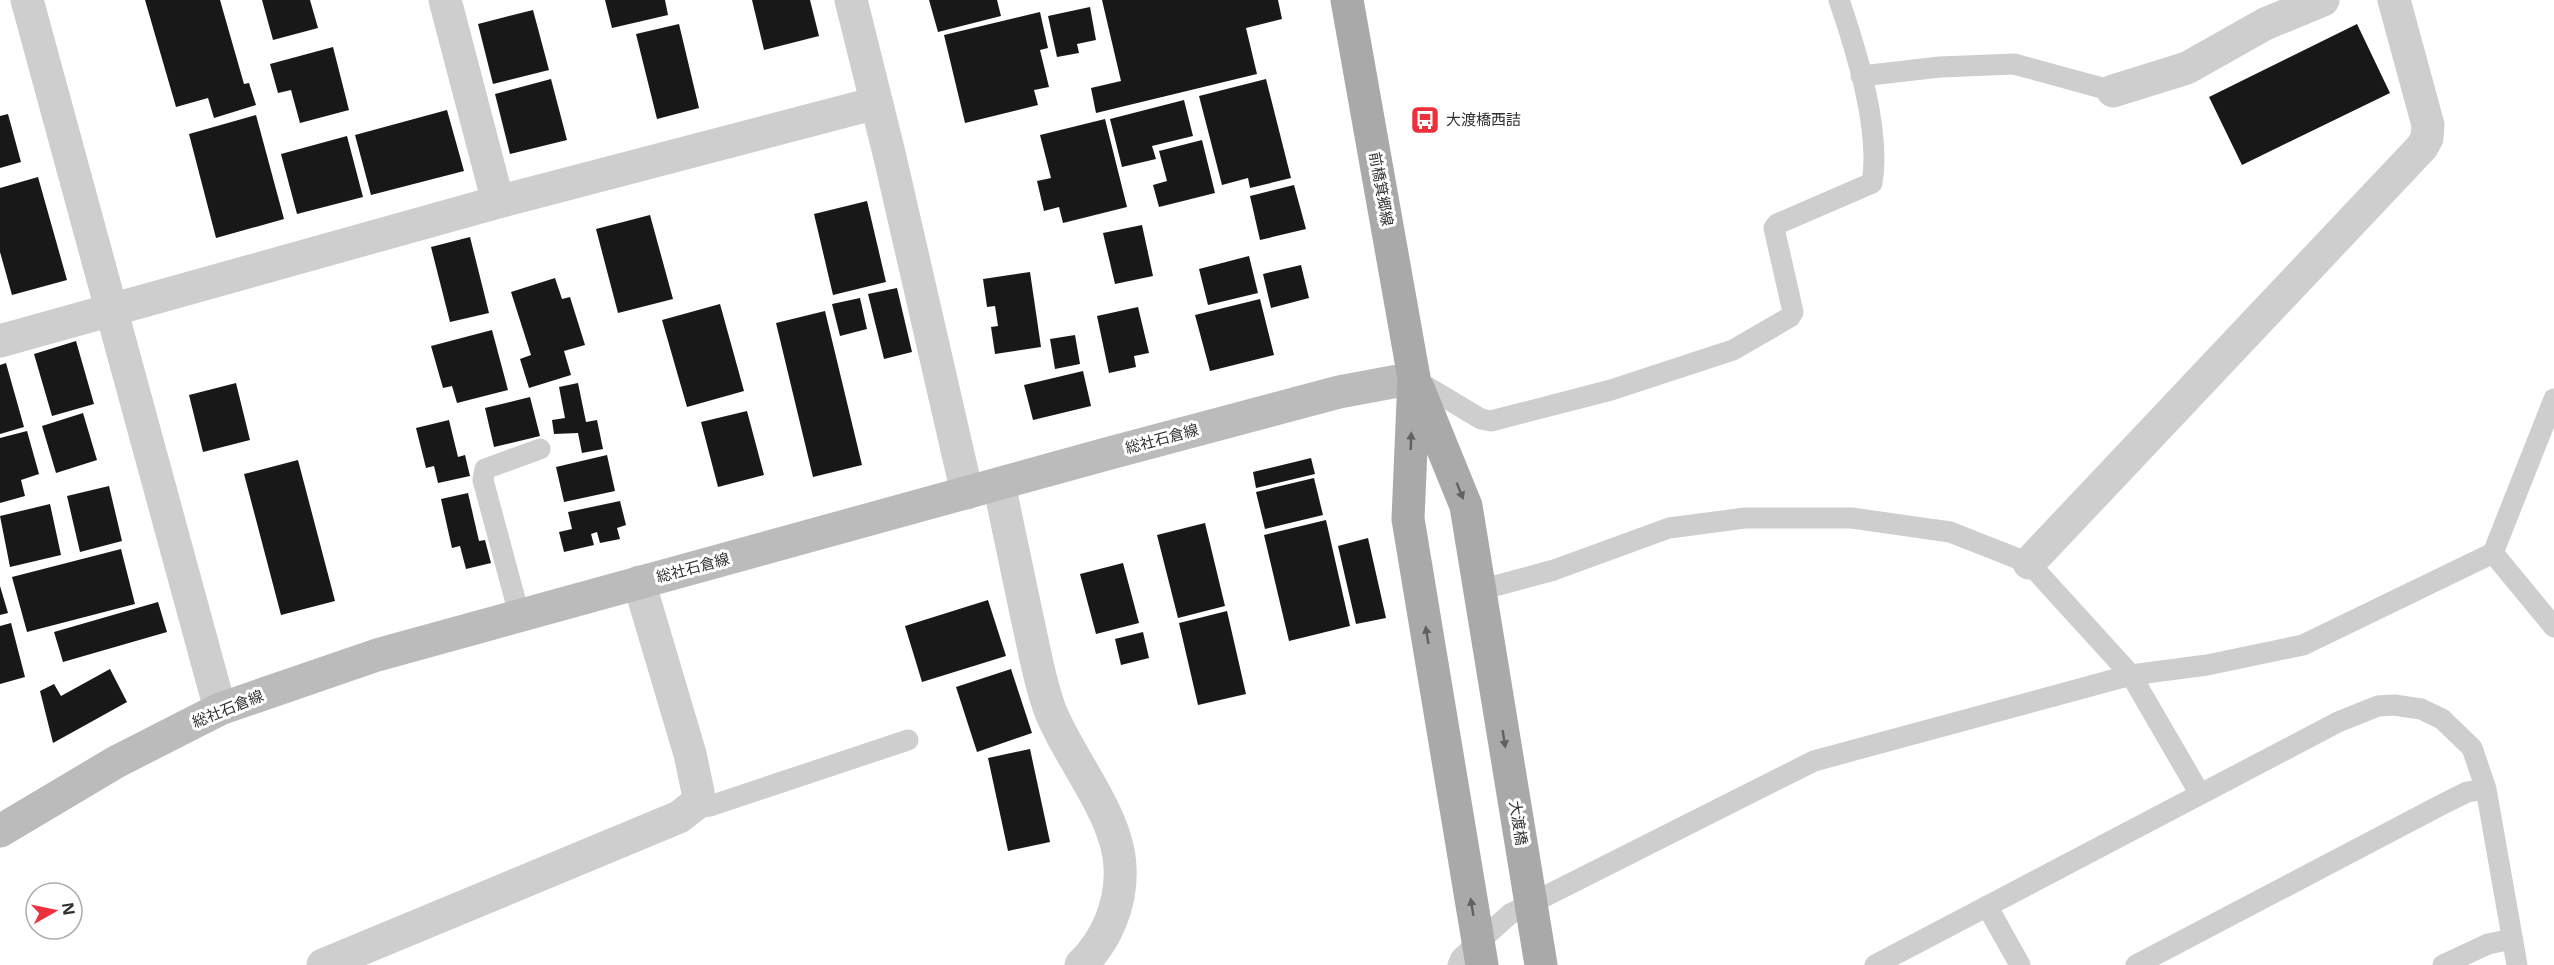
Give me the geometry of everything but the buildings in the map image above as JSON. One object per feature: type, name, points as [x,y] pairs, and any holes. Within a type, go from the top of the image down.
[{"type":"main road","name":"前橋箕郷線","points":[[1347,0],[1414,378],[1467,506],[1495,681]]},
{"type":"main road","name":"前橋箕郷線","points":[[1414,378],[1408,519],[1482,965]]},
{"type":"main road","name":"総社石倉線","points":[[0,831],[116,762],[220,709],[377,655],[519,614],[1339,392],[1414,378]]},
{"type":"main road","name":"大渡橋","points":[[1495,681],[1541,965]]},
{"type":"street","points":[[27,0],[220,709]]},
{"type":"street","points":[[445,0],[498,202]]},
{"type":"street","points":[[850,0],[967,493]]},
{"type":"street","points":[[2113,91],[2187,68],[2265,24],[2324,0]]},
{"type":"street","points":[[2029,563],[2422,147],[2427,138],[2428,125],[2394,0]]},
{"type":"street","points":[[0,341],[498,202],[876,103]]},
{"type":"street","points":[[999,484],[1035,653],[1050,709],[1062,737],[1105,816],[1120,865],[1119,897],[1108,928],[1091,956],[1081,965]]},
{"type":"street","points":[[323,965],[680,817],[697,803],[698,792],[690,754],[639,582]]},
{"type":"lane","points":[[1414,378],[1481,419],[1491,421],[1611,390],[1733,350],[1790,317],[1793,312],[1774,228],[1777,224],[1872,183],[1874,155],[1861,76],[1839,0]]},
{"type":"lane","points":[[1861,76],[1940,67],[2014,64],[2113,91]]},
{"type":"lane","points":[[1458,965],[1461,958],[1510,914],[1814,761],[2131,675],[2207,665],[2303,645],[2493,552],[2554,399]]},
{"type":"lane","points":[[519,614],[483,480],[485,469],[540,449]]},
{"type":"lane","points":[[1480,590],[1554,570],[1669,528],[1745,518],[1852,518],[1904,523],[1950,532],[2029,563],[2131,675],[2200,794]]},
{"type":"lane","points":[[2493,552],[2554,627]]},
{"type":"lane","points":[[1875,965],[2349,717],[2378,706],[2394,705],[2421,709],[2442,718],[2472,748],[2486,789],[2517,965]]},
{"type":"lane","points":[[697,803],[702,807],[710,806],[908,740]]},
{"type":"lane","points":[[2136,965],[2441,805],[2467,792],[2486,789]]},
{"type":"lane","points":[[1987,906],[2020,965]]},
{"type":"lane","points":[[2443,965],[2470,951],[2512,939]]},
{"type":"place","name":"大渡橋西詰","points":[[1425,120]]}]
